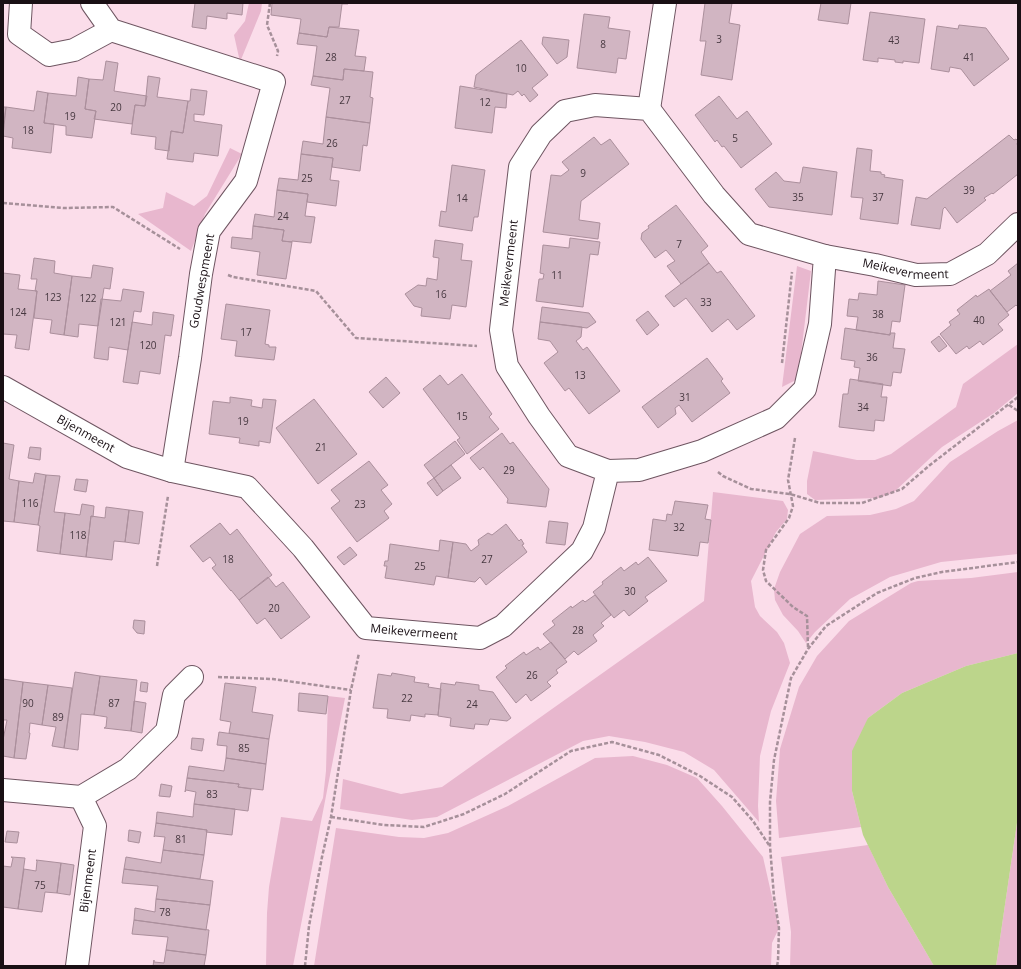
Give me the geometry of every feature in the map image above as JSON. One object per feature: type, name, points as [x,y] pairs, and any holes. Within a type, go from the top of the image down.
[{"type":"street","points":[[21,3],[19,34],[49,55],[74,50],[111,30]]},
{"type":"street","points":[[92,3],[111,30],[274,82]]},
{"type":"street","points":[[649,109],[665,3]]},
{"type":"street","name":"Goudwespmeent","points":[[172,471],[209,230],[246,181],[274,82]]},
{"type":"street","name":"Meikevermeent","points":[[825,256],[820,324],[805,389],[776,418],[702,451],[639,470],[608,471],[568,456],[539,416],[507,366],[501,330],[520,167],[541,134],[565,111],[595,105],[649,109],[714,195],[749,234],[825,256],[875,265],[916,275],[950,274],[987,254],[1018,224]]},
{"type":"street","name":"Bijenmeent","points":[[3,387],[127,457],[172,471]]},
{"type":"street","name":"Meikevermeent","points":[[172,471],[247,487],[303,548],[366,628],[480,638],[503,626],[582,550],[594,528],[608,471]]},
{"type":"street","points":[[3,790],[81,797],[128,769],[167,731],[174,695],[192,677]]},
{"type":"street","name":"Bijenmeent","points":[[77,966],[95,826],[81,797]]},
{"type":"path","points":[[270,3],[267,25],[278,51],[274,82]]},
{"type":"path","points":[[3,203],[63,208],[113,206],[203,264],[233,277],[316,291],[356,338],[504,347]]},
{"type":"path","points":[[782,364],[794,247]]},
{"type":"path","points":[[702,451],[708,463],[723,476],[751,489],[790,494],[820,503],[862,502],[902,489],[930,465],[1018,397]]},
{"type":"path","points":[[1009,405],[1018,411]]},
{"type":"path","points":[[776,418],[795,436],[788,480],[792,506],[789,518],[766,550],[763,570],[766,581],[793,607],[807,616],[808,649]]},
{"type":"path","points":[[157,566],[172,471]]},
{"type":"path","points":[[777,966],[779,928],[774,897],[770,846],[770,802],[782,718],[791,678],[808,649],[826,626],[877,592],[915,578],[942,572],[1018,562]]},
{"type":"path","points":[[305,966],[319,872],[331,817],[351,690],[366,628]]},
{"type":"path","points":[[192,677],[273,679],[351,690]]},
{"type":"path","points":[[331,817],[384,825],[424,827],[464,814],[505,794],[571,751],[612,742],[659,755],[700,776],[732,797],[753,821],[770,846]]},
{"type":"shaded area","points":[[249,3],[262,3],[261,11],[240,62],[234,35],[245,21]]},
{"type":"shaded area","points":[[230,148],[242,154],[205,214],[191,251],[138,214],[163,208],[166,192],[194,206],[207,196]]},
{"type":"shaded area","points":[[797,266],[811,271],[798,379],[782,387]]},
{"type":"shaded area","points":[[1018,344],[1018,393],[994,413],[942,447],[893,493],[878,498],[815,500],[807,494],[807,481],[813,451],[857,460],[875,460],[891,454],[956,407],[963,384]]},
{"type":"shaded area","points":[[1018,420],[1018,554],[941,562],[890,577],[850,599],[815,632],[806,643],[798,631],[783,615],[775,600],[774,589],[780,572],[800,534],[827,516],[870,515],[896,509],[914,501],[950,462]]},
{"type":"shaded area","points":[[713,492],[783,501],[788,510],[787,519],[776,532],[751,581],[755,607],[760,616],[777,632],[784,643],[790,663],[771,711],[760,756],[758,806],[759,822],[714,770],[684,752],[645,742],[609,736],[583,741],[437,817],[412,820],[340,809],[343,779],[401,794],[442,787],[704,601]]},
{"type":"shaded area","points":[[1018,572],[1018,653],[966,666],[902,693],[868,718],[852,791],[861,827],[779,838],[776,801],[780,749],[799,687],[817,656],[849,621],[911,583],[918,581],[971,578]]},
{"type":"shaded area","points":[[1018,653],[1018,816],[996,966],[934,966],[888,887],[863,835],[852,791],[852,751],[868,718],[902,693],[966,666]]},
{"type":"shaded area","points":[[328,696],[345,698],[293,966],[266,966],[269,887],[281,817],[312,821],[323,798],[326,771]]},
{"type":"shaded area","points":[[633,756],[667,765],[697,778],[722,806],[763,857],[779,928],[772,943],[771,966],[314,966],[336,828],[399,837],[424,838],[448,833],[508,806],[595,758]]},
{"type":"shaded area","points":[[1018,816],[1018,966],[996,966]]},
{"type":"shaded area","points":[[868,845],[888,887],[934,966],[790,966],[791,932],[781,857]]},
{"type":"building","points":[[195,3],[243,3],[242,15],[227,13],[227,19],[207,16],[206,29],[192,27]]},
{"type":"building","points":[[272,3],[348,4],[342,4],[339,27],[329,27],[327,37],[299,33],[301,19],[271,15]]},
{"type":"building","points":[[705,3],[732,3],[729,23],[740,25],[732,80],[701,75],[706,41],[700,41]]},
{"type":"building","points":[[821,3],[851,3],[848,24],[818,20]]},
{"type":"building","points":[[870,12],[925,19],[919,63],[903,61],[903,63],[895,62],[895,60],[878,58],[878,62],[863,60]]},
{"type":"building","points":[[584,14],[610,17],[608,28],[630,31],[626,59],[618,58],[616,73],[577,68]]},
{"type":"building","points":[[959,25],[986,28],[1009,59],[974,86],[961,69],[950,67],[949,72],[931,69],[937,26],[958,29]]},
{"type":"building","points":[[329,27],[359,30],[355,56],[366,57],[364,71],[344,69],[343,80],[313,76],[317,46],[297,44],[299,33],[327,37]]},
{"type":"building","points":[[543,37],[569,40],[567,57],[557,64],[542,44]]},
{"type":"building","points":[[521,40],[548,75],[532,88],[538,95],[530,102],[524,94],[522,96],[518,91],[513,95],[474,87],[476,75]]},
{"type":"building","points":[[106,61],[118,63],[114,91],[147,96],[145,106],[135,105],[132,124],[94,119],[96,111],[85,109],[89,79],[103,80]]},
{"type":"building","points":[[344,69],[373,72],[370,97],[373,98],[370,123],[326,117],[330,88],[311,85],[313,76],[343,80]]},
{"type":"building","points":[[148,76],[160,78],[157,97],[188,101],[183,133],[171,131],[169,151],[155,149],[156,137],[131,134],[135,105],[145,106]]},
{"type":"building","points":[[78,77],[89,79],[85,109],[96,111],[92,138],[66,135],[66,126],[44,123],[48,93],[76,96]]},
{"type":"building","points":[[460,86],[507,94],[506,108],[495,107],[492,133],[455,128]]},
{"type":"building","points":[[191,89],[207,91],[204,115],[194,114],[194,121],[222,125],[218,156],[194,153],[193,162],[167,159],[171,131],[183,133]]},
{"type":"building","points":[[37,91],[48,93],[44,123],[54,124],[51,153],[12,148],[13,138],[3,136],[6,107],[34,111]]},
{"type":"building","points":[[719,96],[737,119],[747,111],[772,144],[741,168],[724,146],[722,147],[717,140],[715,142],[695,115]]},
{"type":"building","points":[[3,107],[6,107],[3,128]]},
{"type":"building","points":[[326,117],[370,123],[367,146],[363,145],[360,171],[332,167],[333,158],[301,154],[303,141],[323,144]]},
{"type":"building","points":[[1009,135],[1014,140],[1016,139],[1018,141],[1018,174],[993,194],[992,193],[984,198],[986,200],[957,223],[945,207],[943,209],[940,229],[911,225],[916,197],[927,199]]},
{"type":"building","points":[[594,137],[601,145],[610,139],[629,164],[581,201],[579,220],[600,223],[598,239],[543,232],[551,175],[561,176],[569,170],[562,162]]},
{"type":"building","points":[[857,148],[872,150],[870,171],[881,172],[881,174],[885,175],[884,177],[903,180],[898,224],[860,219],[863,198],[851,197]]},
{"type":"building","points":[[301,154],[333,158],[330,180],[339,181],[336,206],[307,202],[308,194],[277,190],[279,178],[298,180]]},
{"type":"building","points":[[452,165],[485,170],[478,217],[474,217],[472,231],[439,226],[441,211],[446,212]]},
{"type":"building","points":[[803,167],[837,172],[832,215],[769,207],[755,189],[776,172],[784,181],[800,183]]},
{"type":"building","points":[[277,190],[308,194],[305,216],[315,217],[311,243],[282,241],[284,230],[253,226],[255,214],[274,217]]},
{"type":"building","points":[[676,205],[708,246],[701,252],[709,263],[681,284],[667,266],[675,261],[666,250],[655,258],[641,239],[642,233],[649,228],[648,226]]},
{"type":"building","points":[[253,226],[284,230],[282,241],[292,242],[286,279],[257,275],[260,252],[231,248],[232,237],[252,239]]},
{"type":"building","points":[[570,238],[600,242],[598,255],[590,254],[583,307],[536,301],[539,279],[543,279],[544,274],[540,273],[543,245],[569,248]]},
{"type":"building","points":[[435,240],[463,244],[461,260],[472,261],[466,307],[452,305],[450,319],[421,316],[422,308],[414,306],[405,294],[418,285],[426,286],[427,278],[437,280],[439,258],[433,257]]},
{"type":"building","points":[[34,258],[55,261],[54,273],[72,276],[64,335],[50,333],[52,320],[34,318],[37,279],[31,279]]},
{"type":"building","points":[[709,263],[717,273],[721,271],[755,316],[737,330],[728,319],[712,332],[686,298],[674,307],[665,296]]},
{"type":"building","points":[[1018,263],[1018,307],[1016,305],[1007,312],[990,291],[1011,275],[1008,271]]},
{"type":"building","points":[[93,265],[113,268],[110,289],[104,288],[98,326],[79,324],[78,337],[64,335],[72,276],[91,278]]},
{"type":"building","points":[[3,273],[20,275],[18,289],[37,291],[29,350],[15,348],[17,335],[3,334]]},
{"type":"building","points":[[878,281],[905,285],[900,322],[892,321],[890,335],[856,330],[858,317],[847,316],[849,299],[858,300],[859,293],[877,295]]},
{"type":"building","points":[[123,289],[144,292],[141,312],[134,311],[128,350],[109,347],[108,360],[94,358],[101,299],[121,301]]},
{"type":"building","points":[[989,289],[1009,315],[998,324],[1003,330],[983,345],[980,341],[969,349],[967,346],[956,354],[940,334],[951,325],[949,322],[960,314],[957,310],[976,295],[977,297]]},
{"type":"building","points":[[226,304],[270,310],[265,344],[269,345],[269,347],[276,347],[274,360],[235,356],[237,341],[221,339]]},
{"type":"building","points":[[542,307],[589,313],[596,322],[587,328],[540,322]]},
{"type":"building","points":[[648,311],[659,325],[647,335],[636,320]]},
{"type":"building","points":[[153,312],[174,315],[171,336],[165,335],[160,374],[140,371],[138,384],[123,382],[132,322],[152,325]]},
{"type":"building","points":[[540,322],[582,327],[581,337],[576,341],[583,350],[587,347],[620,391],[589,414],[569,388],[565,391],[544,363],[558,352],[550,341],[538,339]]},
{"type":"building","points":[[845,328],[890,335],[890,333],[895,333],[893,348],[905,349],[901,373],[893,372],[891,386],[858,381],[860,368],[854,367],[855,361],[841,359]]},
{"type":"building","points":[[939,336],[947,346],[939,352],[931,342]]},
{"type":"building","points":[[707,358],[723,379],[721,381],[730,393],[692,422],[679,405],[675,408],[676,414],[658,428],[642,407]]},
{"type":"building","points":[[462,374],[492,414],[489,417],[499,429],[467,454],[457,440],[460,438],[423,389],[440,375],[448,385]]},
{"type":"building","points":[[386,377],[400,393],[383,408],[369,392]]},
{"type":"building","points":[[850,379],[883,384],[881,397],[887,397],[884,421],[875,420],[874,431],[839,427],[843,394],[848,394]]},
{"type":"building","points":[[230,397],[252,400],[251,406],[262,408],[263,399],[276,400],[270,443],[259,441],[259,446],[239,443],[240,438],[209,434],[213,401],[230,403]]},
{"type":"building","points":[[314,399],[357,454],[318,484],[276,428]]},
{"type":"building","points":[[502,433],[510,444],[513,442],[549,489],[546,507],[507,503],[508,499],[483,467],[480,470],[470,458]]},
{"type":"building","points":[[455,441],[465,454],[434,478],[424,465]]},
{"type":"building","points":[[3,443],[14,445],[9,479],[19,481],[14,522],[3,521]]},
{"type":"building","points":[[30,447],[41,448],[40,460],[28,458]]},
{"type":"building","points":[[369,461],[388,485],[381,490],[392,504],[384,511],[389,518],[357,542],[331,508],[340,501],[331,490]]},
{"type":"building","points":[[451,465],[461,478],[443,491],[434,478]]},
{"type":"building","points":[[35,473],[46,475],[38,525],[14,522],[19,481],[33,483]]},
{"type":"building","points":[[46,475],[60,476],[54,512],[65,513],[60,554],[37,551],[40,526],[38,525]]},
{"type":"building","points":[[434,478],[443,491],[437,496],[427,483]]},
{"type":"building","points":[[76,479],[88,480],[86,492],[74,490]]},
{"type":"building","points":[[675,501],[708,505],[705,519],[711,520],[708,543],[700,542],[698,556],[649,550],[653,519],[666,521],[667,514],[672,515]]},
{"type":"building","points":[[82,504],[94,506],[93,517],[91,516],[86,557],[60,554],[65,513],[80,515]]},
{"type":"building","points":[[106,507],[129,510],[125,542],[114,541],[112,560],[86,557],[91,516],[105,518]]},
{"type":"building","points":[[129,510],[143,512],[139,544],[125,542]]},
{"type":"building","points":[[549,521],[568,523],[565,545],[546,543]]},
{"type":"building","points":[[220,523],[230,535],[237,529],[272,575],[239,600],[212,568],[216,565],[210,557],[203,562],[190,546]]},
{"type":"building","points":[[506,524],[519,541],[521,539],[524,544],[522,545],[527,552],[486,585],[480,577],[475,582],[448,578],[453,542],[466,544],[471,551],[479,545],[478,540],[488,533],[492,535]]},
{"type":"building","points":[[440,540],[453,542],[448,578],[436,576],[434,585],[385,578],[387,566],[384,566],[385,561],[388,561],[390,544],[439,551]]},
{"type":"building","points":[[350,547],[357,555],[344,565],[337,557]]},
{"type":"building","points":[[648,557],[667,581],[645,597],[648,601],[629,616],[624,610],[614,618],[593,592],[603,584],[602,582],[621,567],[624,571],[636,562],[638,565]]},
{"type":"building","points":[[268,577],[276,587],[283,582],[310,617],[281,639],[265,618],[257,624],[239,600]]},
{"type":"building","points":[[595,595],[611,615],[601,623],[604,626],[593,635],[597,641],[578,655],[574,651],[565,659],[543,634],[555,625],[552,621],[571,606],[572,608],[583,600],[585,602]]},
{"type":"building","points":[[134,620],[145,621],[144,634],[137,633],[133,628]]},
{"type":"building","points":[[551,642],[567,662],[556,670],[558,673],[547,682],[551,686],[531,701],[526,694],[516,703],[496,677],[507,668],[505,666],[524,652],[526,655],[538,647],[540,650]]},
{"type":"building","points":[[75,672],[100,676],[94,715],[81,714],[78,750],[64,748]]},
{"type":"building","points":[[392,673],[415,677],[414,682],[429,684],[428,687],[441,689],[438,715],[425,714],[425,717],[411,715],[410,721],[387,718],[388,709],[373,708],[378,674],[391,676]]},
{"type":"building","points":[[100,676],[137,680],[131,731],[104,728],[106,727],[107,717],[94,715]]},
{"type":"building","points":[[3,679],[23,682],[14,758],[3,756],[3,740],[7,720],[3,720]]},
{"type":"building","points":[[23,682],[48,685],[42,725],[30,723],[26,759],[14,758]]},
{"type":"building","points":[[141,682],[148,683],[147,692],[140,691]]},
{"type":"building","points":[[456,682],[479,685],[479,690],[493,692],[511,718],[507,721],[490,719],[488,725],[475,724],[474,729],[450,726],[451,718],[438,716],[441,683],[455,685]]},
{"type":"building","points":[[225,683],[256,687],[252,712],[273,715],[269,739],[229,733],[231,722],[220,720]]},
{"type":"building","points":[[48,685],[72,688],[64,748],[52,746],[56,727],[42,725]]},
{"type":"building","points":[[299,693],[328,696],[326,714],[298,711]]},
{"type":"building","points":[[134,701],[146,703],[142,733],[131,731]]},
{"type":"building","points":[[219,732],[269,739],[266,764],[226,758],[227,746],[217,745]]},
{"type":"building","points":[[192,738],[204,739],[202,751],[191,749]]},
{"type":"building","points":[[226,758],[266,764],[263,790],[238,787],[239,784],[187,778],[189,766],[224,771]]},
{"type":"building","points":[[187,778],[239,784],[238,787],[251,789],[248,811],[194,804],[196,792],[186,790],[185,792]]},
{"type":"building","points":[[161,784],[172,786],[170,797],[159,796]]},
{"type":"building","points":[[194,804],[235,809],[232,835],[156,823],[157,812],[193,817]]},
{"type":"building","points":[[156,823],[207,830],[204,855],[163,850],[165,837],[154,837]]},
{"type":"building","points":[[129,830],[141,832],[139,843],[128,841]]},
{"type":"building","points":[[7,831],[19,832],[17,843],[5,842]]},
{"type":"building","points":[[163,850],[204,855],[200,879],[124,869],[126,857],[161,863]]},
{"type":"building","points":[[11,857],[25,858],[18,909],[3,907],[3,866],[11,867],[13,858]]},
{"type":"building","points":[[36,860],[61,863],[57,893],[45,892],[42,912],[18,909],[24,869],[36,871]]},
{"type":"building","points":[[61,863],[74,865],[70,895],[57,893]]},
{"type":"building","points":[[124,869],[213,881],[210,905],[156,899],[158,886],[122,883]]},
{"type":"building","points":[[156,899],[210,905],[206,930],[134,920],[135,908],[155,912]]},
{"type":"building","points":[[134,920],[209,930],[206,955],[166,950],[168,937],[132,934]]},
{"type":"building","points":[[166,950],[206,955],[204,966],[153,966],[154,960],[154,962],[164,963]]}]
